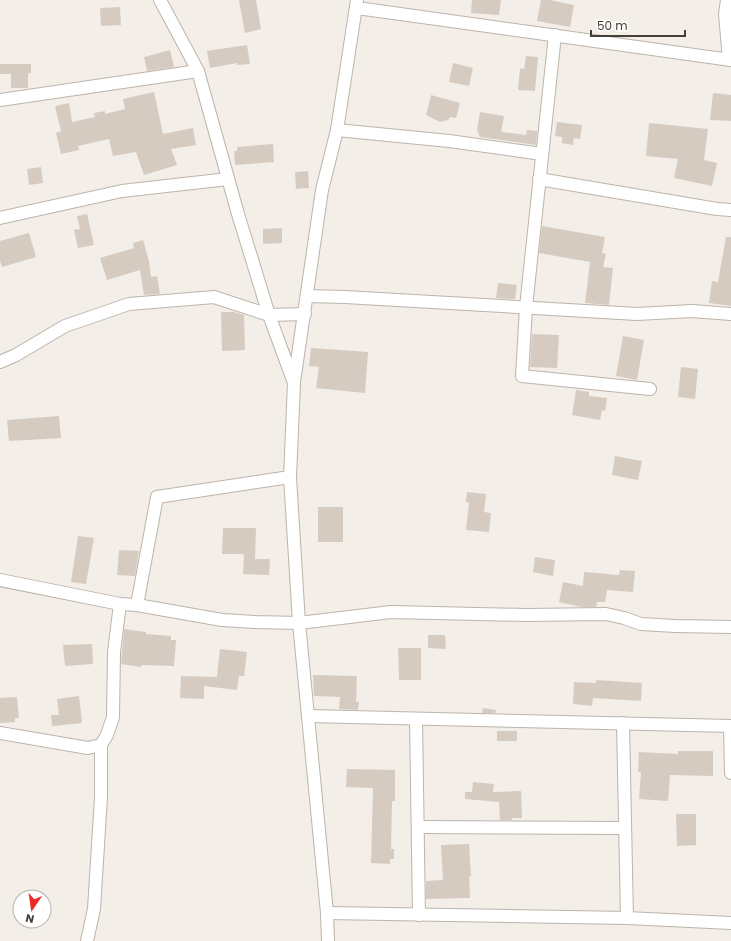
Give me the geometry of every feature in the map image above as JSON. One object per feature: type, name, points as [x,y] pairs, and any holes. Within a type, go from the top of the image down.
[{"type":"street","points":[[160,0],[198,71],[228,179],[269,315],[294,383]]},
{"type":"street","points":[[328,941],[327,913],[299,623],[290,477],[294,383],[308,296],[322,190],[337,130],[357,4],[555,35],[730,60],[725,14],[727,0]]},
{"type":"street","points":[[555,35],[526,307],[522,376],[650,389]]},
{"type":"street","points":[[0,100],[198,71]]},
{"type":"street","points":[[337,130],[449,141],[542,154]]},
{"type":"street","points":[[0,218],[122,190],[228,179]]},
{"type":"street","points":[[539,179],[717,209],[731,210]]},
{"type":"street","points":[[308,296],[637,314],[692,311],[731,314]]},
{"type":"street","points":[[0,362],[16,355],[65,326],[129,304],[214,298],[269,315],[305,314]]},
{"type":"street","points":[[137,605],[157,497],[290,477]]},
{"type":"street","points":[[0,580],[120,604],[137,605],[222,620],[299,623],[391,612],[526,615],[606,614],[624,618],[640,624],[731,627]]},
{"type":"street","points":[[87,941],[94,909],[101,797],[101,745],[112,717],[114,652],[120,604]]},
{"type":"street","points":[[308,716],[731,726],[731,773]]},
{"type":"street","points":[[416,719],[419,914]]},
{"type":"street","points":[[623,723],[627,918]]},
{"type":"street","points":[[0,733],[88,748],[101,745]]},
{"type":"street","points":[[418,827],[625,828]]},
{"type":"street","points":[[327,913],[627,918],[731,923]]},
{"type":"building","points":[[239,0],[256,0],[261,29],[245,33]]},
{"type":"building","points":[[472,0],[501,0],[499,15],[471,13]]},
{"type":"building","points":[[541,0],[550,0],[574,5],[570,27],[537,21]]},
{"type":"building","points":[[120,7],[121,25],[101,26],[100,8]]},
{"type":"building","points":[[247,45],[250,64],[237,65],[237,63],[210,68],[207,51]]},
{"type":"building","points":[[170,50],[174,67],[147,71],[144,57]]},
{"type":"building","points":[[526,56],[538,57],[535,91],[518,90],[520,68],[524,69]]},
{"type":"building","points":[[453,63],[473,68],[469,86],[449,82]]},
{"type":"building","points":[[0,64],[31,64],[31,73],[28,73],[28,88],[11,88],[11,74],[0,74]]},
{"type":"building","points":[[154,92],[163,134],[193,128],[196,145],[171,149],[177,165],[144,175],[136,152],[113,156],[109,139],[78,146],[79,150],[61,154],[56,133],[61,131],[55,106],[69,103],[72,122],[95,117],[94,113],[105,111],[105,114],[125,109],[123,99]]},
{"type":"building","points":[[713,93],[731,95],[731,121],[710,120]]},
{"type":"building","points":[[431,95],[460,103],[456,118],[450,117],[448,120],[440,122],[426,115]]},
{"type":"building","points":[[480,112],[504,116],[501,132],[526,135],[527,130],[537,131],[536,145],[480,137],[477,130]]},
{"type":"building","points":[[557,122],[582,125],[580,139],[574,138],[573,145],[562,143],[562,137],[555,136]]},
{"type":"building","points":[[649,123],[708,129],[704,160],[717,163],[712,186],[674,178],[678,159],[646,156]]},
{"type":"building","points":[[273,144],[274,162],[235,165],[234,151],[237,151],[237,147]]},
{"type":"building","points":[[41,167],[43,183],[29,185],[27,169]]},
{"type":"building","points":[[308,171],[309,188],[296,189],[295,172]]},
{"type":"building","points":[[87,214],[94,245],[78,248],[74,230],[80,229],[77,216]]},
{"type":"building","points":[[542,226],[605,237],[602,253],[606,254],[603,267],[613,268],[609,305],[585,303],[590,262],[539,253]]},
{"type":"building","points":[[282,228],[282,243],[263,244],[263,229]]},
{"type":"building","points":[[29,233],[36,257],[2,267],[0,261],[0,241]]},
{"type":"building","points":[[726,237],[731,237],[731,306],[709,303],[712,281],[718,282]]},
{"type":"building","points":[[143,240],[149,261],[151,277],[157,276],[160,294],[144,295],[140,270],[107,280],[100,258],[134,248],[133,243]]},
{"type":"building","points":[[498,283],[517,285],[515,299],[496,298]]},
{"type":"building","points":[[221,312],[234,312],[244,315],[245,350],[222,351]]},
{"type":"building","points":[[532,334],[559,335],[557,368],[530,367]]},
{"type":"building","points":[[623,336],[644,340],[637,380],[616,376]]},
{"type":"building","points":[[311,348],[368,352],[365,393],[316,388],[319,367],[309,366]]},
{"type":"building","points":[[681,367],[698,369],[695,399],[678,397]]},
{"type":"building","points":[[576,390],[589,392],[589,396],[607,398],[605,411],[602,410],[600,420],[572,415]]},
{"type":"building","points":[[59,416],[61,438],[9,441],[7,420]]},
{"type":"building","points":[[615,456],[642,461],[638,480],[612,475]]},
{"type":"building","points":[[467,492],[486,494],[484,512],[491,513],[489,532],[466,530],[469,503],[466,502]]},
{"type":"building","points":[[318,507],[343,507],[343,542],[318,542]]},
{"type":"building","points":[[223,528],[256,528],[255,559],[270,559],[269,575],[243,574],[244,554],[222,554]]},
{"type":"building","points":[[78,536],[94,538],[86,584],[71,582]]},
{"type":"building","points":[[119,550],[139,551],[135,576],[117,575]]},
{"type":"building","points":[[535,557],[555,560],[553,576],[533,572]]},
{"type":"building","points":[[620,570],[635,571],[633,592],[607,590],[605,602],[597,602],[596,607],[581,607],[559,602],[563,582],[583,586],[584,572],[619,575]]},
{"type":"building","points":[[124,629],[146,632],[146,634],[171,636],[171,640],[176,640],[174,666],[142,665],[141,667],[121,664]]},
{"type":"building","points":[[428,635],[445,635],[446,649],[428,648]]},
{"type":"building","points":[[92,644],[93,664],[65,666],[63,645]]},
{"type":"building","points":[[398,648],[421,648],[421,680],[399,680]]},
{"type":"building","points":[[220,649],[247,652],[244,676],[239,676],[237,690],[204,686],[204,699],[180,698],[181,676],[217,677]]},
{"type":"building","points":[[313,675],[357,676],[356,702],[359,702],[358,710],[339,709],[340,697],[314,696]]},
{"type":"building","points":[[596,680],[642,683],[641,701],[593,698],[592,706],[573,704],[574,682],[596,683]]},
{"type":"building","points":[[79,696],[82,723],[52,726],[51,715],[59,715],[57,699]]},
{"type":"building","points":[[17,697],[19,718],[15,718],[15,722],[0,723],[0,698]]},
{"type":"building","points":[[483,708],[496,710],[495,713],[482,713]]},
{"type":"building","points":[[497,731],[517,731],[517,741],[497,741]]},
{"type":"building","points":[[678,751],[713,751],[713,776],[670,775],[668,801],[639,799],[641,772],[638,772],[639,752],[678,754]]},
{"type":"building","points":[[347,769],[395,770],[395,801],[392,801],[391,849],[394,849],[394,859],[390,859],[390,864],[371,863],[373,788],[346,787]]},
{"type":"building","points":[[473,782],[494,784],[493,792],[521,791],[522,818],[500,820],[499,802],[465,799],[465,792],[472,792]]},
{"type":"building","points":[[676,814],[696,814],[696,845],[677,846]]},
{"type":"building","points":[[469,844],[471,876],[469,877],[470,898],[426,899],[426,881],[443,880],[441,845]]}]
